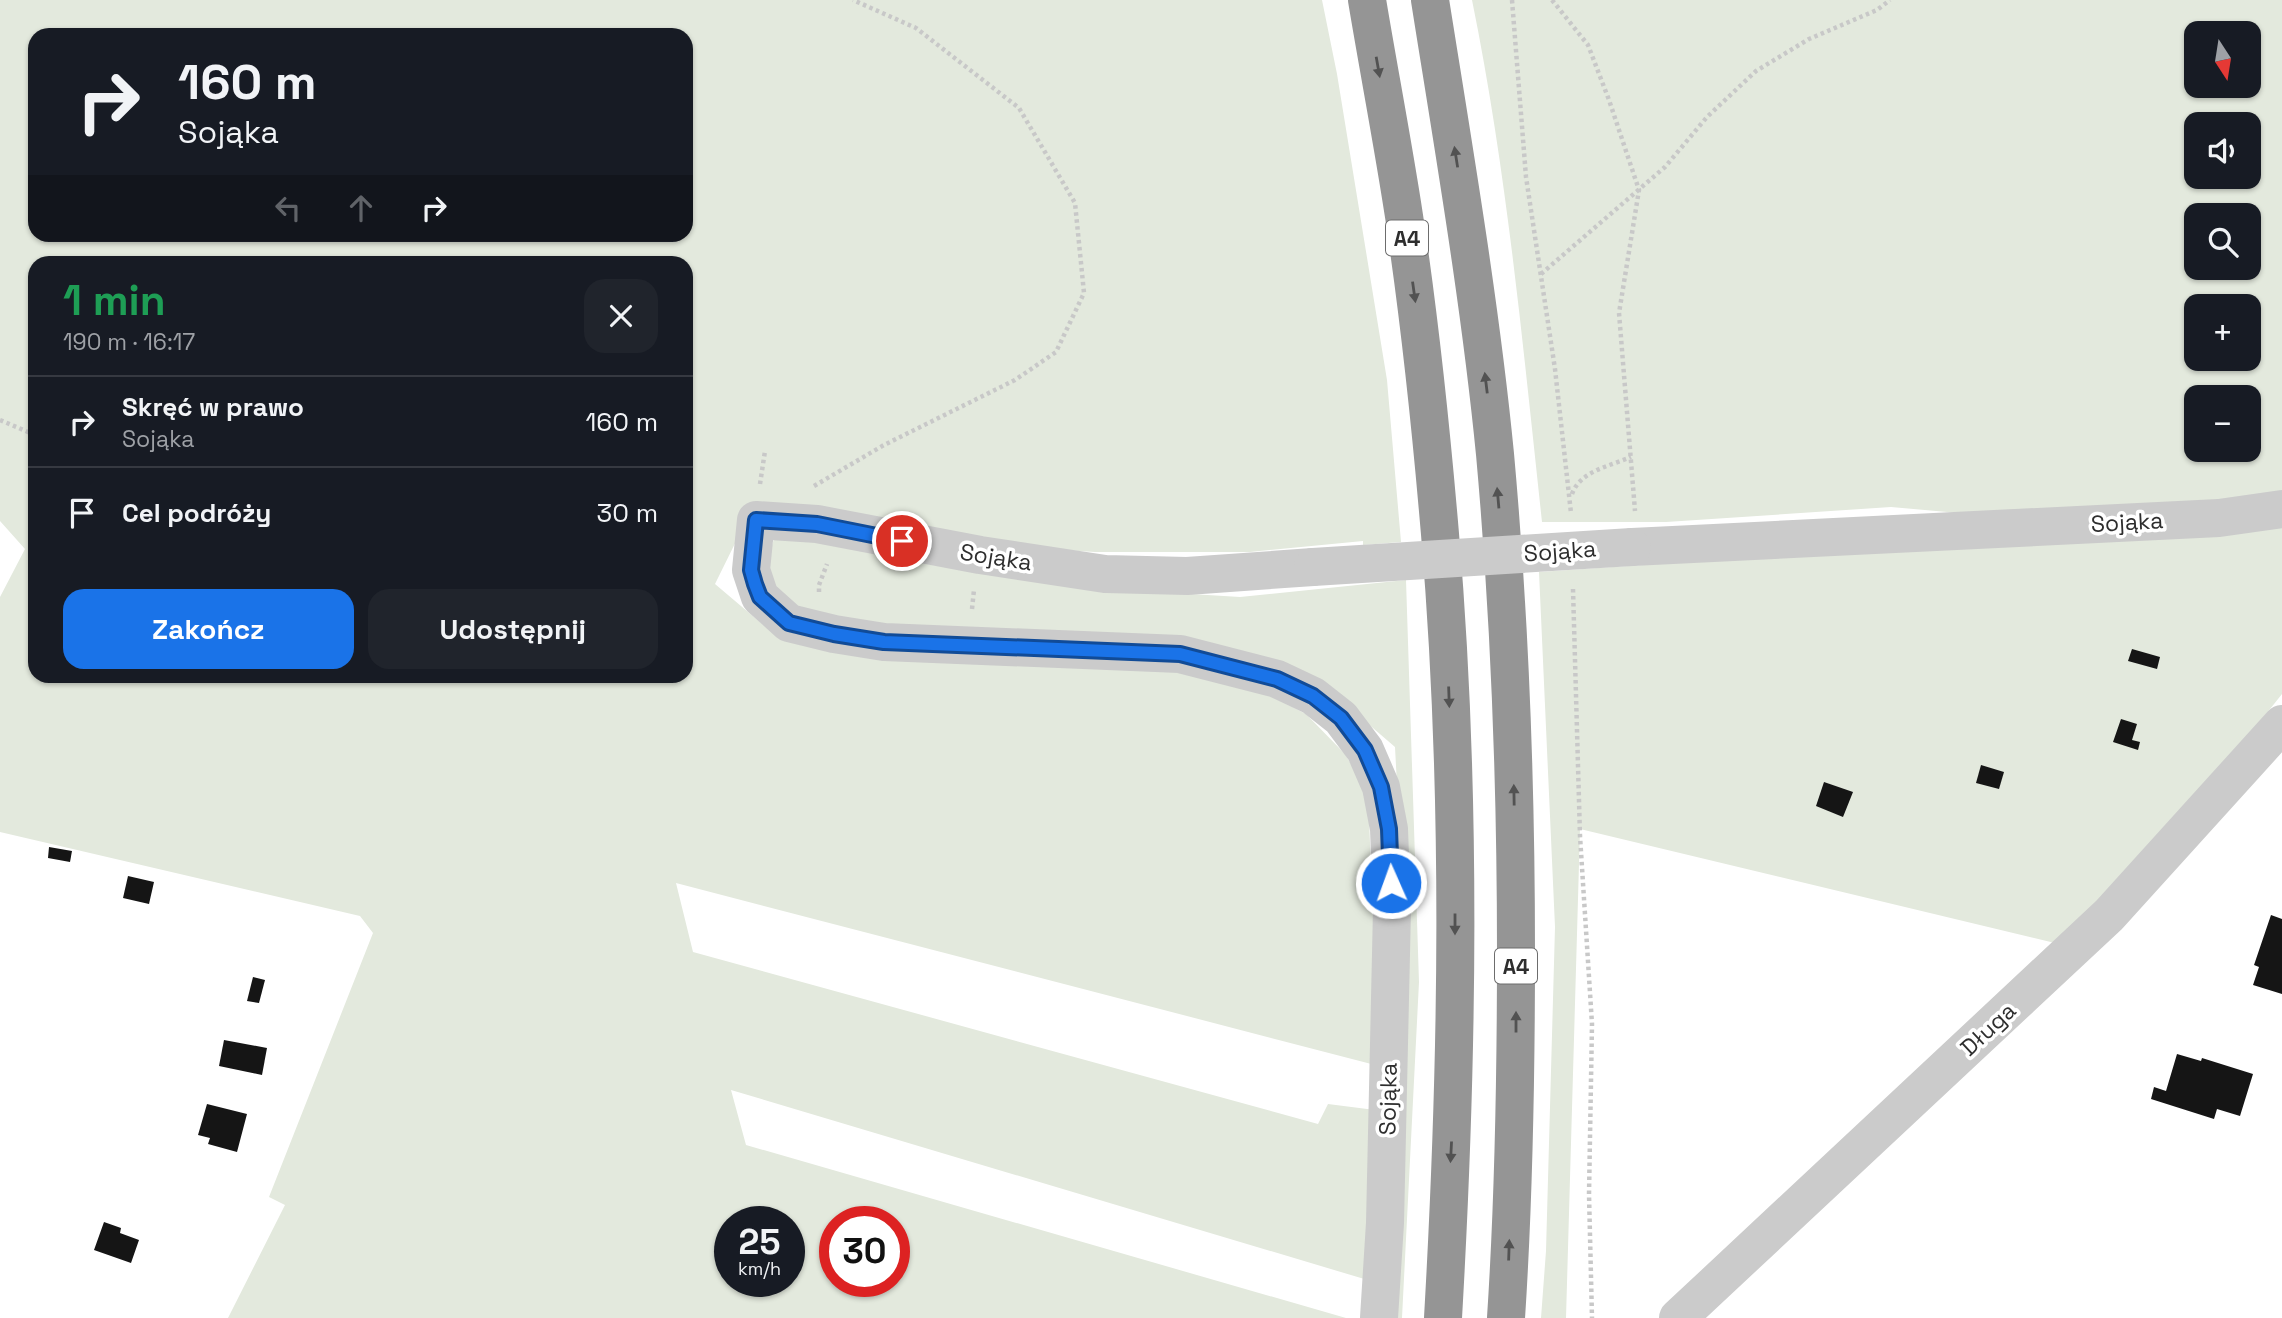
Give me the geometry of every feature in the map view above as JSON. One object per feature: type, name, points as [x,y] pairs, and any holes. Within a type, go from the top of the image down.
[{"type":"highway","name":"A4","points":[[1367,0],[1404,215],[1418,316],[1441,535],[1447,629],[1455,932],[1451,1141],[1443,1318]]},
{"type":"highway","name":"A4","points":[[1430,0],[1477,301],[1494,450],[1507,615],[1515,850],[1516,1034],[1506,1318]]},
{"type":"street","name":"Sojąka","points":[[1379,1318],[1385,1223],[1392,909],[1389,829],[1381,787],[1365,750],[1341,718],[1313,696],[1277,679],[1180,654],[884,642],[789,623],[760,597],[751,570],[756,520],[817,524],[980,555],[1105,574],[1187,576],[1313,567],[1633,531],[2207,518],[2282,509]]},
{"type":"street","name":"Długa","points":[[1678,1318],[2109,915],[2282,724]]},
{"type":"path","points":[[756,520],[884,446],[1015,380],[1056,352],[1084,293],[1075,203],[1019,108],[916,28],[853,0]]},
{"type":"path","points":[[1512,0],[1526,177],[1571,496],[1571,522]]},
{"type":"path","points":[[1552,0],[1588,45],[1639,190],[1619,313],[1631,457],[1633,531]]},
{"type":"path","points":[[1541,274],[1665,167],[1707,117],[1756,71],[1809,39],[1877,9],[1890,0]]},
{"type":"path","points":[[0,420],[28,432]]},
{"type":"path","points":[[1571,496],[1575,484],[1582,477],[1631,457]]},
{"type":"path","points":[[834,634],[820,611],[819,585],[824,566],[857,532]]},
{"type":"path","points":[[972,645],[972,599],[980,555]]},
{"type":"path","points":[[1573,587],[1580,836],[1592,1024],[1589,1194],[1592,1318]]},
{"type":"shaded area","points":[[0,0],[1322,0],[1337,74],[1387,380],[1401,542],[1363,545],[1363,541],[1250,552],[1095,552],[1031,548],[751,511],[715,584],[773,633],[1178,672],[1255,688],[1306,714],[1345,754],[1368,793],[1379,1066],[676,883],[693,952],[1318,1124],[1328,1104],[1375,1110],[1371,1281],[731,1090],[746,1145],[1346,1318],[228,1318],[285,1205],[269,1197],[373,933],[360,916],[0,832],[0,597],[25,549],[0,521]]},
{"type":"shaded area","points":[[1472,0],[2282,0],[2282,494],[2232,505],[1981,515],[1891,507],[1666,522],[1542,522],[1513,260],[1495,130]]},
{"type":"shaded area","points":[[2282,522],[2282,694],[2196,802],[2059,944],[1580,829],[1566,1318],[1541,1318],[1546,1251],[1555,927],[1539,572]]},
{"type":"shaded area","points":[[776,533],[1126,590],[1240,597],[1406,580],[1419,982],[1402,1318],[1391,1318],[1407,975],[1395,747],[1345,704],[1283,668],[884,626],[792,607],[769,587],[767,560]]},
{"type":"building","points":[[2132,649],[2160,657],[2157,669],[2128,661]]},
{"type":"building","points":[[2121,719],[2137,724],[2132,740],[2140,742],[2138,750],[2113,742]]},
{"type":"building","points":[[1981,765],[2004,772],[1999,789],[1976,783]]},
{"type":"building","points":[[1824,782],[1853,792],[1843,817],[1816,806]]},
{"type":"building","points":[[49,847],[72,851],[70,862],[48,858]]},
{"type":"building","points":[[128,876],[154,882],[149,904],[123,898]]},
{"type":"building","points":[[2271,915],[2282,919],[2282,994],[2253,985],[2259,967],[2254,965]]},
{"type":"building","points":[[253,977],[265,980],[259,1003],[247,1001]]},
{"type":"building","points":[[224,1040],[267,1048],[262,1075],[219,1066]]},
{"type":"building","points":[[2177,1054],[2201,1061],[2202,1058],[2253,1074],[2240,1116],[2217,1109],[2214,1119],[2151,1099],[2154,1087],[2166,1091]]},
{"type":"building","points":[[207,1104],[247,1114],[237,1152],[208,1144],[210,1138],[198,1135]]},
{"type":"building","points":[[104,1222],[121,1228],[120,1233],[139,1240],[131,1263],[94,1250]]},
{"type":"route","points":[[902,541],[817,524],[756,520],[751,570],[760,597],[789,623],[834,634],[884,642],[1180,654],[1277,679],[1313,696],[1341,718],[1365,750],[1381,787],[1389,829],[1391,883]]}]
